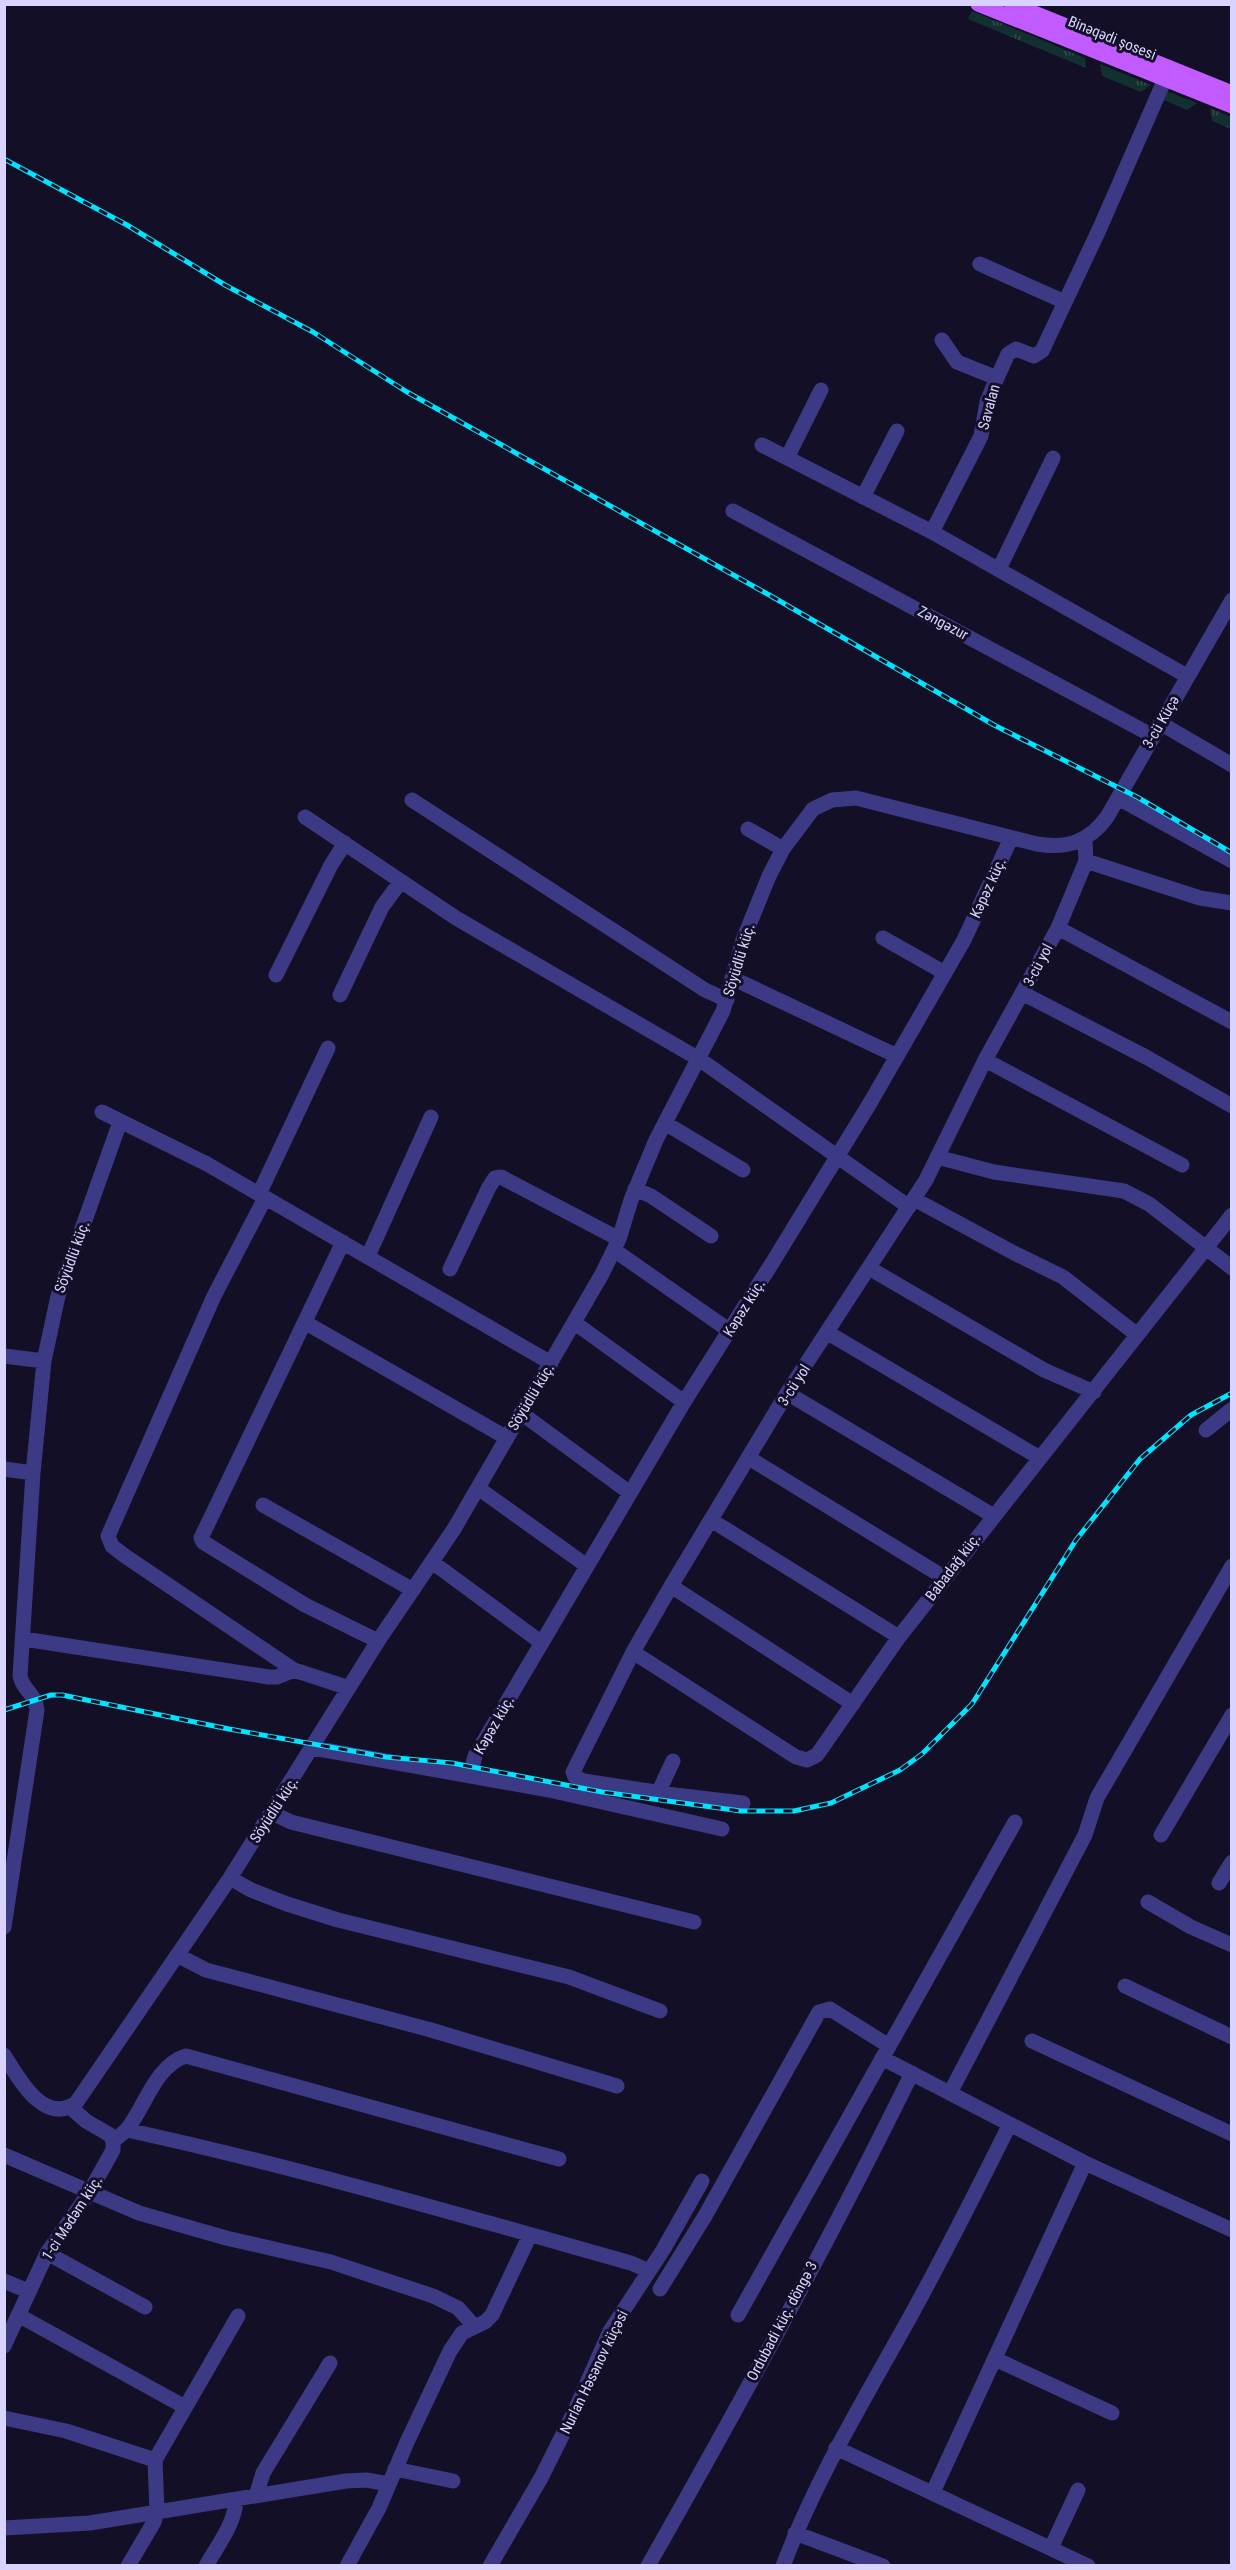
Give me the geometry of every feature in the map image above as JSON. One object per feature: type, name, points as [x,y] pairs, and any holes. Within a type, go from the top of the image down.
[{"type":"main road","name":"Binəqədi şosesi","points":[[978,4],[1232,106]]},
{"type":"main road","name":"Binəqədi şosesi","points":[[1012,4],[1232,93]]},
{"type":"street","name":"Savalan","points":[[932,532],[981,436],[987,402],[1011,350],[1016,349],[1034,356],[1042,351],[1165,79]]},
{"type":"street","points":[[980,264],[1065,302]]},
{"type":"street","points":[[942,340],[957,362],[997,378]]},
{"type":"street","points":[[787,458],[821,390]]},
{"type":"street","points":[[863,497],[897,431]]},
{"type":"street","points":[[762,445],[932,532],[1187,676]]},
{"type":"street","points":[[999,569],[1053,458]]},
{"type":"street","name":"Zəngəzur","points":[[733,511],[1157,729],[1232,765]]},
{"type":"street","name":"3-cü Küçə","points":[[1085,840],[1100,826],[1118,798],[1232,600]]},
{"type":"street","name":"Söyüdlü küç.","points":[[70,2107],[83,2094],[272,1813],[378,1641],[432,1562],[478,1488],[575,1323],[617,1244],[635,1189],[665,1123],[716,1028],[727,1000],[755,907],[783,849],[813,809],[832,800],[856,798],[1050,846],[1085,840]]},
{"type":"street","points":[[1118,798],[1232,861]]},
{"type":"street","points":[[412,800],[705,990],[727,1000]]},
{"type":"street","points":[[305,817],[456,918],[699,1059],[836,1158],[912,1203],[1063,1277],[1136,1334]]},
{"type":"street","points":[[748,829],[783,849]]},
{"type":"street","name":"Kəpəz küç.","points":[[470,1775],[475,1756],[630,1493],[836,1158],[945,973],[1011,838]]},
{"type":"street","name":"3-cü yol","points":[[743,1803],[584,1781],[574,1775],[633,1652],[671,1586],[787,1393],[912,1203],[985,1060],[1058,928],[1086,861],[1085,840]]},
{"type":"street","points":[[276,975],[331,865],[345,843]]},
{"type":"street","points":[[1086,861],[1192,896],[1232,903]]},
{"type":"street","points":[[340,995],[382,907],[401,881]]},
{"type":"street","points":[[1058,928],[1232,1022]]},
{"type":"street","points":[[883,938],[945,973]]},
{"type":"street","points":[[732,978],[897,1056]]},
{"type":"street","points":[[1022,993],[1146,1057],[1232,1106]]},
{"type":"street","points":[[328,1048],[262,1196],[214,1296],[108,1536],[112,1546],[125,1556],[294,1670],[349,1688]]},
{"type":"street","points":[[985,1060],[1182,1165]]},
{"type":"street","points":[[102,1112],[207,1164],[551,1363]]},
{"type":"street","points":[[368,1256],[431,1117]]},
{"type":"street","name":"Söyüdlü küç.","points":[[4,1927],[37,1710],[36,1699],[23,1687],[20,1676],[33,1473],[44,1361],[58,1296],[120,1122]]},
{"type":"street","points":[[665,1123],[743,1170]]},
{"type":"street","points":[[937,1157],[994,1172],[1124,1191],[1149,1204],[1232,1268]]},
{"type":"street","points":[[450,1269],[489,1187],[495,1178],[501,1177],[617,1244],[730,1330]]},
{"type":"street","points":[[635,1189],[651,1196],[711,1236]]},
{"type":"street","name":"Babadağ küç.","points":[[633,1652],[796,1757],[807,1760],[817,1755],[898,1637],[992,1515],[1094,1392],[1136,1334],[1232,1215]]},
{"type":"street","points":[[343,1242],[201,1538],[203,1542],[304,1605],[378,1641]]},
{"type":"street","points":[[869,1268],[1044,1370],[1094,1392]]},
{"type":"street","points":[[306,1323],[507,1438]]},
{"type":"street","points":[[575,1323],[684,1402]]},
{"type":"street","points":[[828,1333],[1040,1458]]},
{"type":"street","points":[[4,1356],[44,1361]]},
{"type":"street","points":[[787,1393],[992,1515]]},
{"type":"street","points":[[1206,1430],[1232,1409]]},
{"type":"street","points":[[521,1413],[630,1493]]},
{"type":"street","points":[[749,1458],[945,1578]]},
{"type":"street","points":[[4,1469],[33,1473]]},
{"type":"street","points":[[478,1488],[587,1566]]},
{"type":"street","points":[[263,1505],[413,1590]]},
{"type":"street","points":[[711,1520],[898,1637]]},
{"type":"street","points":[[432,1562],[542,1643]]},
{"type":"street","points":[[951,2093],[1085,1836],[1097,1798],[1232,1566]]},
{"type":"street","points":[[671,1586],[854,1704]]},
{"type":"street","points":[[24,1639],[268,1677],[277,1677],[294,1670]]},
{"type":"street","points":[[1161,1835],[1232,1715]]},
{"type":"street","points":[[313,1748],[470,1775],[722,1829]]},
{"type":"street","points":[[658,1793],[673,1761]]},
{"type":"street","points":[[272,1813],[291,1822],[694,1922]]},
{"type":"street","points":[[738,2315],[1015,1822]]},
{"type":"street","points":[[1219,1883],[1232,1862]]},
{"type":"street","points":[[230,1878],[251,1890],[338,1920],[569,1977],[660,2011]]},
{"type":"street","points":[[1148,1902],[1191,1927],[1232,1945]]},
{"type":"street","points":[[177,1955],[206,1970],[431,2030],[616,2086]]},
{"type":"street","points":[[1125,1986],[1232,2037]]},
{"type":"street","points":[[660,2289],[705,2216],[819,2012],[830,2009],[912,2073],[1085,2163],[1232,2230]]},
{"type":"street","points":[[1032,2041],[1232,2134]]},
{"type":"street","points":[[4,2055],[32,2097],[50,2106],[70,2107],[86,2121],[110,2135],[113,2141],[127,2130],[163,2072],[176,2059],[186,2056],[559,2159]]},
{"type":"street","name":"Ordubadi küç. döngə 3","points":[[648,2565],[715,2447],[879,2142],[912,2073]]},
{"type":"street","points":[[783,2565],[795,2533],[836,2448],[946,2252],[1010,2124]]},
{"type":"street","points":[[127,2130],[272,2165],[631,2263],[649,2271]]},
{"type":"street","name":"1-ci Mədəm küç.","points":[[4,2346],[47,2253],[108,2162],[113,2150],[113,2141]]},
{"type":"street","points":[[4,2156],[139,2213],[226,2238],[331,2262],[434,2296],[458,2308],[474,2326]]},
{"type":"street","points":[[933,2492],[1085,2163]]},
{"type":"street","name":"Nurlan Həsənov küçəsi","points":[[490,2565],[541,2478],[576,2408],[610,2331],[649,2271],[702,2181]]},
{"type":"street","points":[[347,2565],[379,2508],[450,2351],[462,2333],[485,2322],[492,2314],[530,2235]]},
{"type":"street","points":[[47,2253],[145,2307]]},
{"type":"street","points":[[4,2281],[28,2291]]},
{"type":"street","points":[[18,2314],[185,2407]]},
{"type":"street","points":[[128,2565],[154,2522],[157,2511],[155,2460],[238,2316]]},
{"type":"street","points":[[995,2359],[1112,2413]]},
{"type":"street","points":[[256,2496],[263,2473],[330,2363]]},
{"type":"street","points":[[4,2418],[66,2431],[155,2460]]},
{"type":"street","points":[[836,2448],[1088,2565]]},
{"type":"street","points":[[395,2469],[453,2481]]},
{"type":"street","points":[[4,2528],[90,2523],[346,2481],[366,2480],[389,2484]]},
{"type":"street","points":[[1051,2548],[1078,2490]]},
{"type":"street","points":[[206,2565],[230,2524],[236,2500]]},
{"type":"street","points":[[795,2533],[883,2565]]},
{"type":"green space","points":[[972,11],[1085,58],[1086,68],[968,19]]},
{"type":"green space","points":[[1100,64],[1151,85],[1141,92],[1102,76]]},
{"type":"green space","points":[[1166,91],[1197,103],[1187,110],[1162,99]]},
{"type":"green space","points":[[1210,108],[1231,117],[1231,129],[1212,121]]},
{"type":"railway","points":[[4,159],[127,225],[225,285],[313,332],[407,392],[771,596],[994,725],[1137,797],[1232,853]]},
{"type":"railway","points":[[4,1710],[51,1695],[62,1695],[229,1729],[386,1757],[452,1763],[602,1792],[741,1811],[794,1811],[831,1803],[900,1770],[922,1754],[972,1704],[1076,1540],[1140,1459],[1191,1415],[1232,1393]]}]
